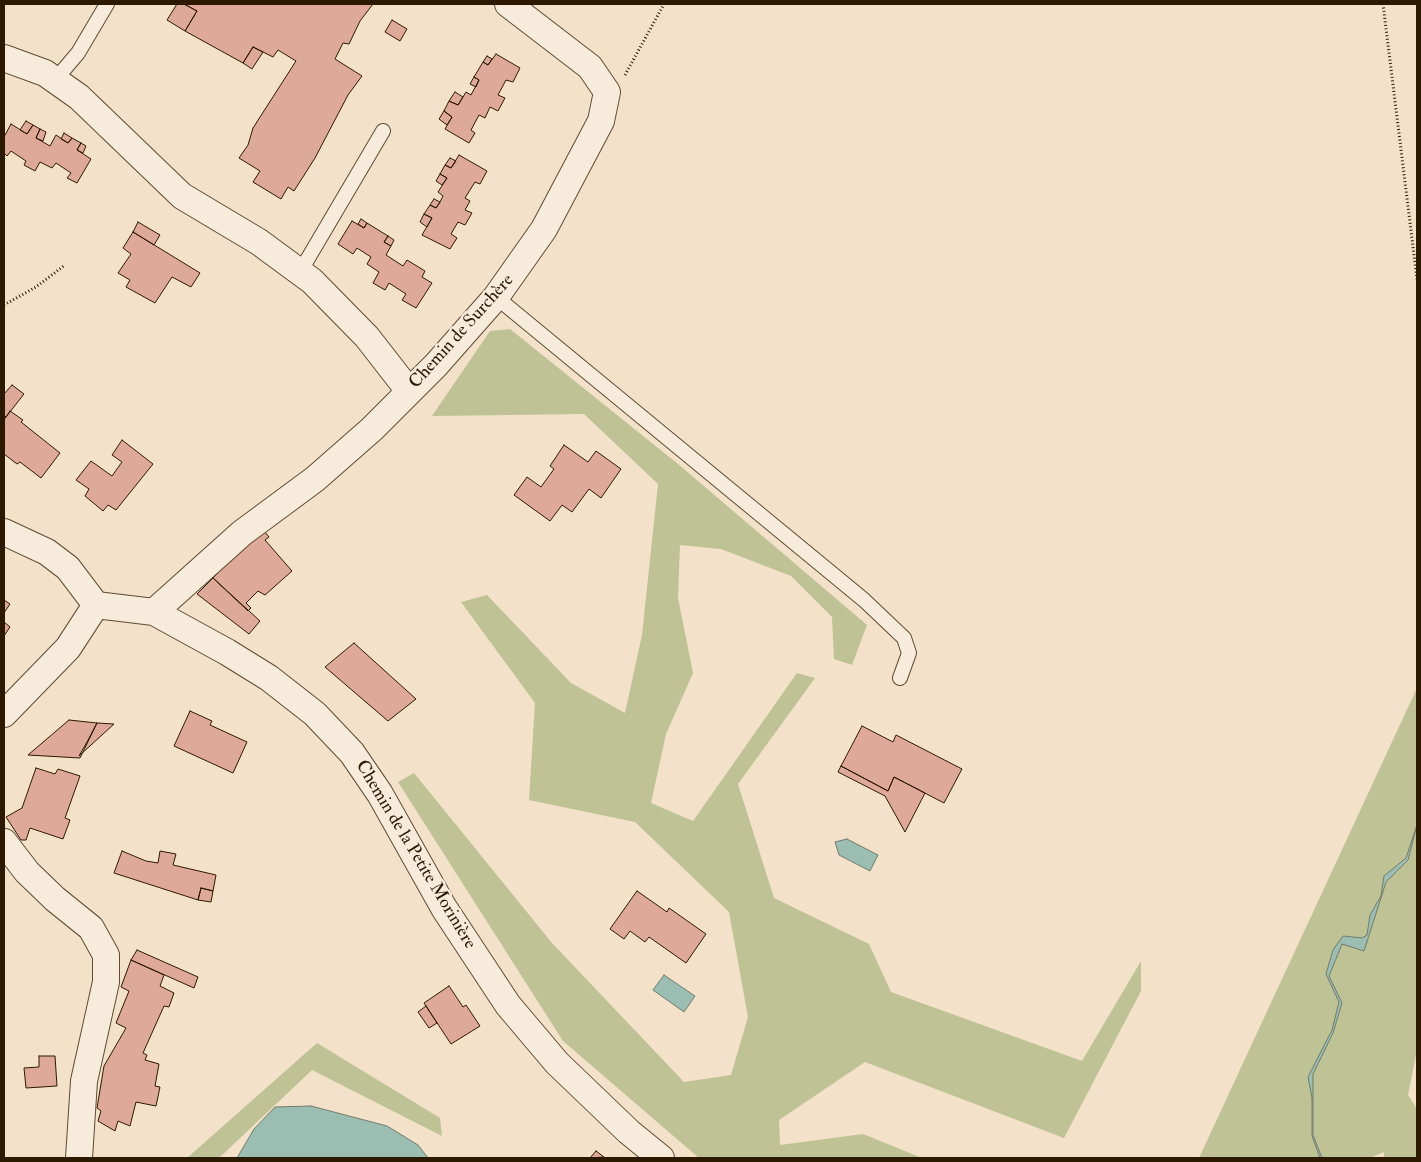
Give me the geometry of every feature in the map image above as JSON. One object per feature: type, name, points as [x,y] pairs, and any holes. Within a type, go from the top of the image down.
[{"type":"street","points":[[508,4],[590,67],[607,92]]},
{"type":"street","points":[[4,58],[45,74],[79,97],[182,196],[259,242],[312,281],[367,337],[409,391]]},
{"type":"street","name":"Chemin de Surchère","points":[[154,612],[242,533],[315,479],[372,428],[496,297],[544,229],[600,121],[607,92]]},
{"type":"street","points":[[4,532],[47,552],[68,568],[96,605],[68,648],[4,714]]},
{"type":"street","name":"Chemin de la Petite Morinière","points":[[96,605],[154,612],[227,652],[269,678],[315,714],[346,746],[380,794],[444,908],[508,1005],[557,1063],[630,1132],[661,1158]]},
{"type":"street","points":[[4,842],[27,872],[55,900],[91,928],[106,955],[106,982],[84,1081],[79,1158]]},
{"type":"lane","points":[[55,80],[78,53],[107,4]]},
{"type":"lane","points":[[300,272],[383,131]]},
{"type":"lane","points":[[496,297],[864,600],[904,638],[909,653],[900,678]]},
{"type":"path","points":[[607,92],[622,80],[664,4]]},
{"type":"path","points":[[1383,4],[1417,279]]},
{"type":"path","points":[[4,305],[36,287],[64,265]]},
{"type":"green space","points":[[510,329],[678,464],[867,625],[852,665],[834,659],[832,617],[791,576],[721,549],[680,545],[678,598],[693,673],[666,734],[651,803],[693,821],[797,673],[815,678],[738,784],[774,898],[869,944],[891,992],[1082,1061],[1141,961],[1141,991],[1064,1138],[865,1062],[779,1120],[780,1145],[863,1134],[922,1158],[699,1158],[563,1041],[398,782],[414,773],[552,943],[684,1082],[731,1075],[748,1017],[729,912],[635,822],[529,800],[535,703],[461,602],[487,595],[571,683],[625,713],[642,635],[658,484],[584,414],[432,416],[490,331]]},
{"type":"green space","points":[[1417,688],[1417,1050],[1408,1095],[1417,1109],[1417,1158],[1384,1158],[1384,1152],[1370,1158],[1199,1158]]},
{"type":"green space","points":[[317,1043],[440,1118],[442,1136],[312,1070],[219,1158],[187,1158]]},
{"type":"water","points":[[1417,825],[1408,860],[1386,882],[1364,951],[1342,944],[1329,976],[1342,1003],[1333,1033],[1313,1074],[1313,1135],[1322,1158],[1320,1158],[1312,1136],[1312,1098],[1308,1077],[1332,1030],[1339,1002],[1326,974],[1333,950],[1343,936],[1362,938],[1367,935],[1370,915],[1381,896],[1384,876],[1406,858]]},
{"type":"water","points":[[847,839],[878,855],[870,871],[839,855],[835,842]]},
{"type":"water","points":[[664,975],[695,996],[684,1012],[653,990]]},
{"type":"water","points":[[311,1106],[387,1126],[418,1145],[428,1158],[237,1158],[254,1129],[275,1107]]},
{"type":"building","points":[[177,4],[184,4],[197,11],[185,31],[167,20]]},
{"type":"building","points":[[184,4],[373,4],[360,21],[349,44],[343,43],[335,59],[362,76],[348,95],[315,158],[294,191],[288,187],[281,199],[253,182],[260,171],[239,158],[248,145],[253,128],[296,61],[278,50],[273,57],[253,47],[243,63],[185,31],[197,11]]},
{"type":"building","points":[[392,20],[407,29],[400,41],[385,32]]},
{"type":"building","points":[[253,47],[263,52],[252,69],[243,63]]},
{"type":"building","points":[[496,54],[520,68],[513,82],[506,80],[498,95],[505,98],[498,111],[490,107],[485,118],[479,115],[471,130],[475,133],[469,143],[445,129],[452,117],[444,111],[449,101],[458,105],[466,92],[471,95],[479,80],[474,77],[483,62],[488,65]]},
{"type":"building","points":[[487,56],[492,59],[488,65],[483,62]]},
{"type":"building","points":[[474,77],[479,80],[476,87],[470,84]]},
{"type":"building","points":[[455,92],[463,97],[458,105],[449,101]]},
{"type":"building","points":[[444,111],[452,117],[447,125],[439,119]]},
{"type":"building","points":[[26,121],[33,125],[27,134],[20,130]]},
{"type":"building","points":[[11,124],[27,134],[33,125],[40,129],[36,138],[50,146],[56,135],[68,143],[72,138],[81,143],[77,150],[91,159],[77,183],[67,178],[71,173],[56,163],[52,168],[40,162],[35,171],[24,165],[26,161],[11,151],[7,156],[4,153],[4,137]]},
{"type":"building","points":[[40,129],[46,132],[43,141],[36,138]]},
{"type":"building","points":[[64,133],[72,138],[68,143],[61,139]]},
{"type":"building","points":[[81,143],[86,146],[83,153],[77,150]]},
{"type":"building","points":[[459,155],[487,171],[480,184],[475,182],[465,198],[470,201],[465,210],[472,213],[465,225],[458,222],[451,234],[457,238],[450,249],[422,235],[432,218],[424,214],[430,205],[436,208],[440,202],[443,196],[438,192],[447,178],[440,174],[445,165],[451,168]]},
{"type":"building","points":[[450,158],[456,161],[451,168],[445,165]]},
{"type":"building","points":[[440,174],[447,178],[442,185],[436,181]]},
{"type":"building","points":[[434,199],[440,202],[436,208],[430,205]]},
{"type":"building","points":[[424,214],[432,218],[427,227],[420,222]]},
{"type":"building","points":[[361,219],[367,223],[364,228],[358,224]]},
{"type":"building","points":[[352,221],[364,228],[367,223],[388,236],[384,242],[391,246],[386,255],[403,266],[407,260],[425,271],[422,277],[432,283],[416,308],[402,300],[406,294],[389,283],[385,290],[373,283],[379,272],[367,264],[371,257],[357,248],[353,254],[338,244]]},
{"type":"building","points":[[138,222],[160,235],[154,245],[133,232]]},
{"type":"building","points":[[133,232],[200,273],[191,287],[172,277],[155,303],[126,287],[130,280],[118,273],[131,254],[123,248]]},
{"type":"building","points":[[388,236],[394,240],[391,246],[384,242]]},
{"type":"building","points":[[12,385],[24,394],[6,417],[4,415],[4,394]]},
{"type":"building","points":[[10,411],[60,453],[41,478],[20,462],[17,464],[4,454],[4,420]]},
{"type":"building","points":[[122,440],[153,464],[116,510],[108,505],[103,511],[85,496],[89,489],[76,480],[91,461],[112,476],[122,462],[112,455]]},
{"type":"building","points":[[564,445],[588,462],[596,451],[621,469],[601,498],[589,489],[572,512],[562,505],[550,521],[514,495],[527,477],[541,487],[554,469],[550,466]]},
{"type":"building","points":[[264,531],[269,537],[265,540],[292,571],[265,595],[258,591],[246,603],[251,608],[248,611],[213,578],[233,557]]},
{"type":"building","points":[[213,578],[260,621],[249,634],[197,594]]},
{"type":"building","points":[[4,600],[10,604],[4,613]]},
{"type":"building","points":[[4,622],[10,627],[4,636]]},
{"type":"building","points":[[354,643],[416,699],[388,721],[325,667]]},
{"type":"building","points":[[190,711],[212,721],[210,725],[247,742],[233,773],[174,746]]},
{"type":"building","points":[[69,720],[97,723],[80,758],[28,755]]},
{"type":"building","points":[[97,723],[114,724],[79,756],[87,742]]},
{"type":"building","points":[[862,726],[893,742],[896,735],[962,769],[944,803],[894,777],[888,791],[841,766]]},
{"type":"building","points":[[841,766],[888,791],[894,777],[925,793],[905,832],[885,796],[838,772]]},
{"type":"building","points":[[36,768],[55,774],[58,769],[80,776],[65,818],[70,820],[63,839],[30,828],[26,840],[21,840],[6,817],[22,808]]},
{"type":"building","points":[[122,851],[146,861],[158,863],[160,851],[176,854],[173,865],[216,875],[213,891],[201,888],[198,900],[114,873]]},
{"type":"building","points":[[201,888],[213,891],[211,902],[198,900]]},
{"type":"building","points":[[637,891],[667,912],[669,908],[706,934],[686,963],[649,937],[645,942],[630,931],[624,939],[610,929]]},
{"type":"building","points":[[137,950],[198,977],[194,988],[131,960]]},
{"type":"building","points":[[131,960],[164,975],[160,986],[174,993],[169,1007],[164,1006],[143,1053],[147,1055],[145,1060],[159,1064],[155,1086],[160,1087],[156,1106],[136,1102],[130,1126],[118,1121],[115,1131],[98,1121],[101,1111],[97,1108],[104,1066],[126,1028],[116,1023],[129,991],[121,987]]},
{"type":"building","points":[[449,986],[463,1007],[466,1005],[480,1026],[451,1044],[424,1003]]},
{"type":"building","points":[[426,1006],[437,1023],[429,1028],[418,1012]]},
{"type":"building","points":[[39,1056],[55,1056],[57,1086],[26,1088],[24,1068],[39,1067]]},
{"type":"building","points":[[596,1151],[604,1157],[590,1158]]}]
